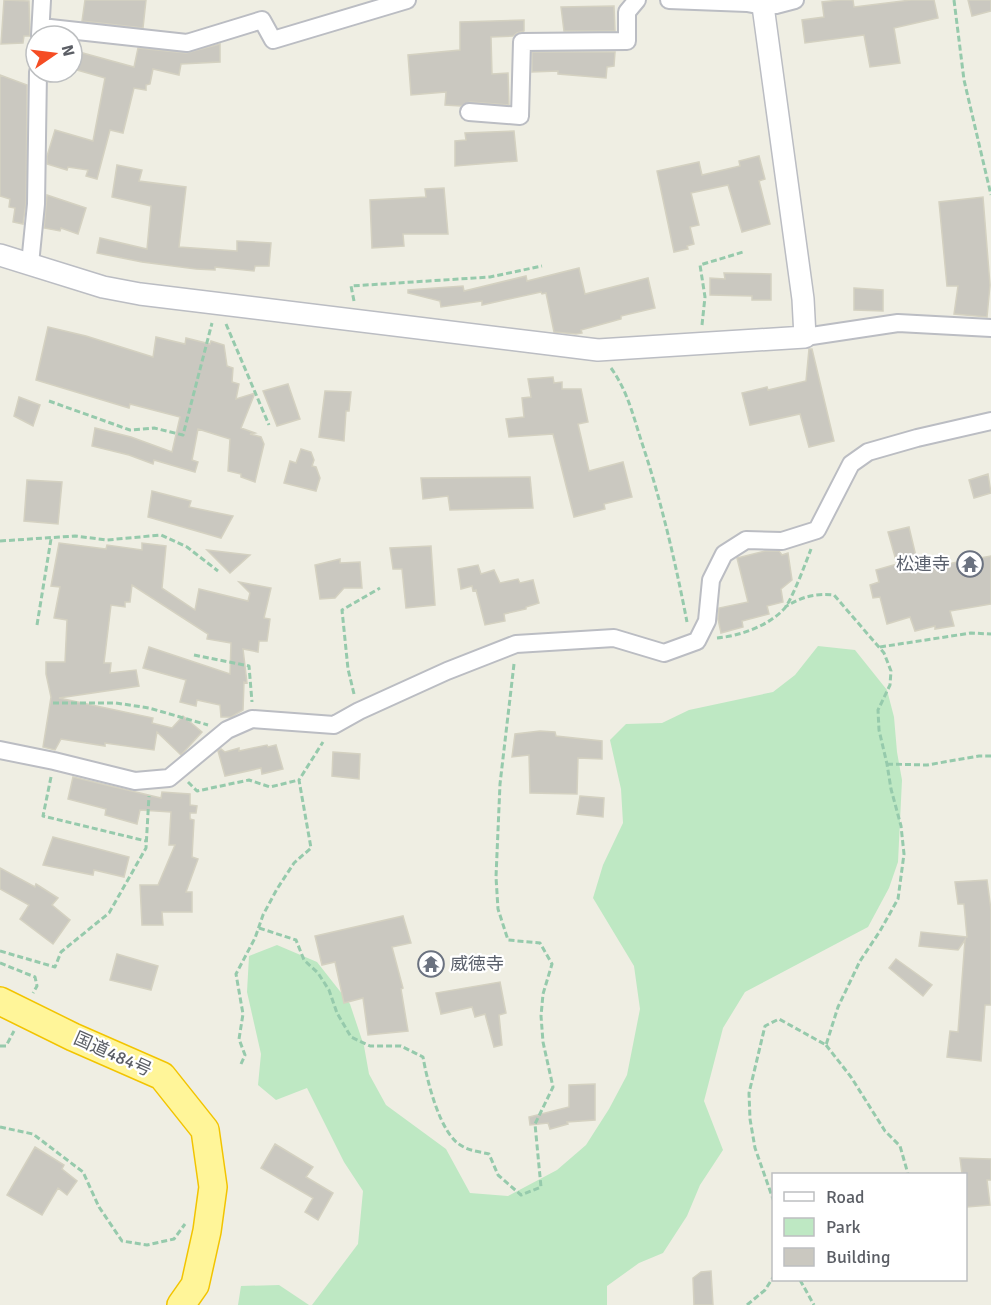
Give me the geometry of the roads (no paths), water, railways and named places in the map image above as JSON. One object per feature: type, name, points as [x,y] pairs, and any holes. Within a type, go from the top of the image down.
[{"type":"highway","name":"国道484号","points":[[0,1001],[73,1037],[162,1076],[205,1130],[213,1187],[209,1220],[195,1285],[181,1305]]},
{"type":"street","points":[[41,24],[42,0]]},
{"type":"street","points":[[84,35],[187,43],[262,20],[273,40],[407,0]]},
{"type":"street","points":[[469,112],[520,116],[522,42],[627,41],[627,12],[637,0]]},
{"type":"street","points":[[669,0],[762,2],[776,5],[795,0]]},
{"type":"street","points":[[762,2],[803,299],[805,337]]},
{"type":"street","points":[[30,264],[36,204],[39,84]]},
{"type":"street","points":[[0,255],[103,287],[598,350],[805,337],[898,322],[991,328]]},
{"type":"street","points":[[0,750],[135,781],[169,778],[227,730],[252,719],[334,725],[359,711],[447,671],[516,644],[614,638],[664,653],[694,643],[707,621],[711,580],[724,554],[746,540],[782,541],[817,530],[851,464],[868,452],[906,440],[991,421]]},
{"type":"place","name":"松連寺","points":[[970,564]]},
{"type":"place","name":"威徳寺","points":[[431,964]]}]
